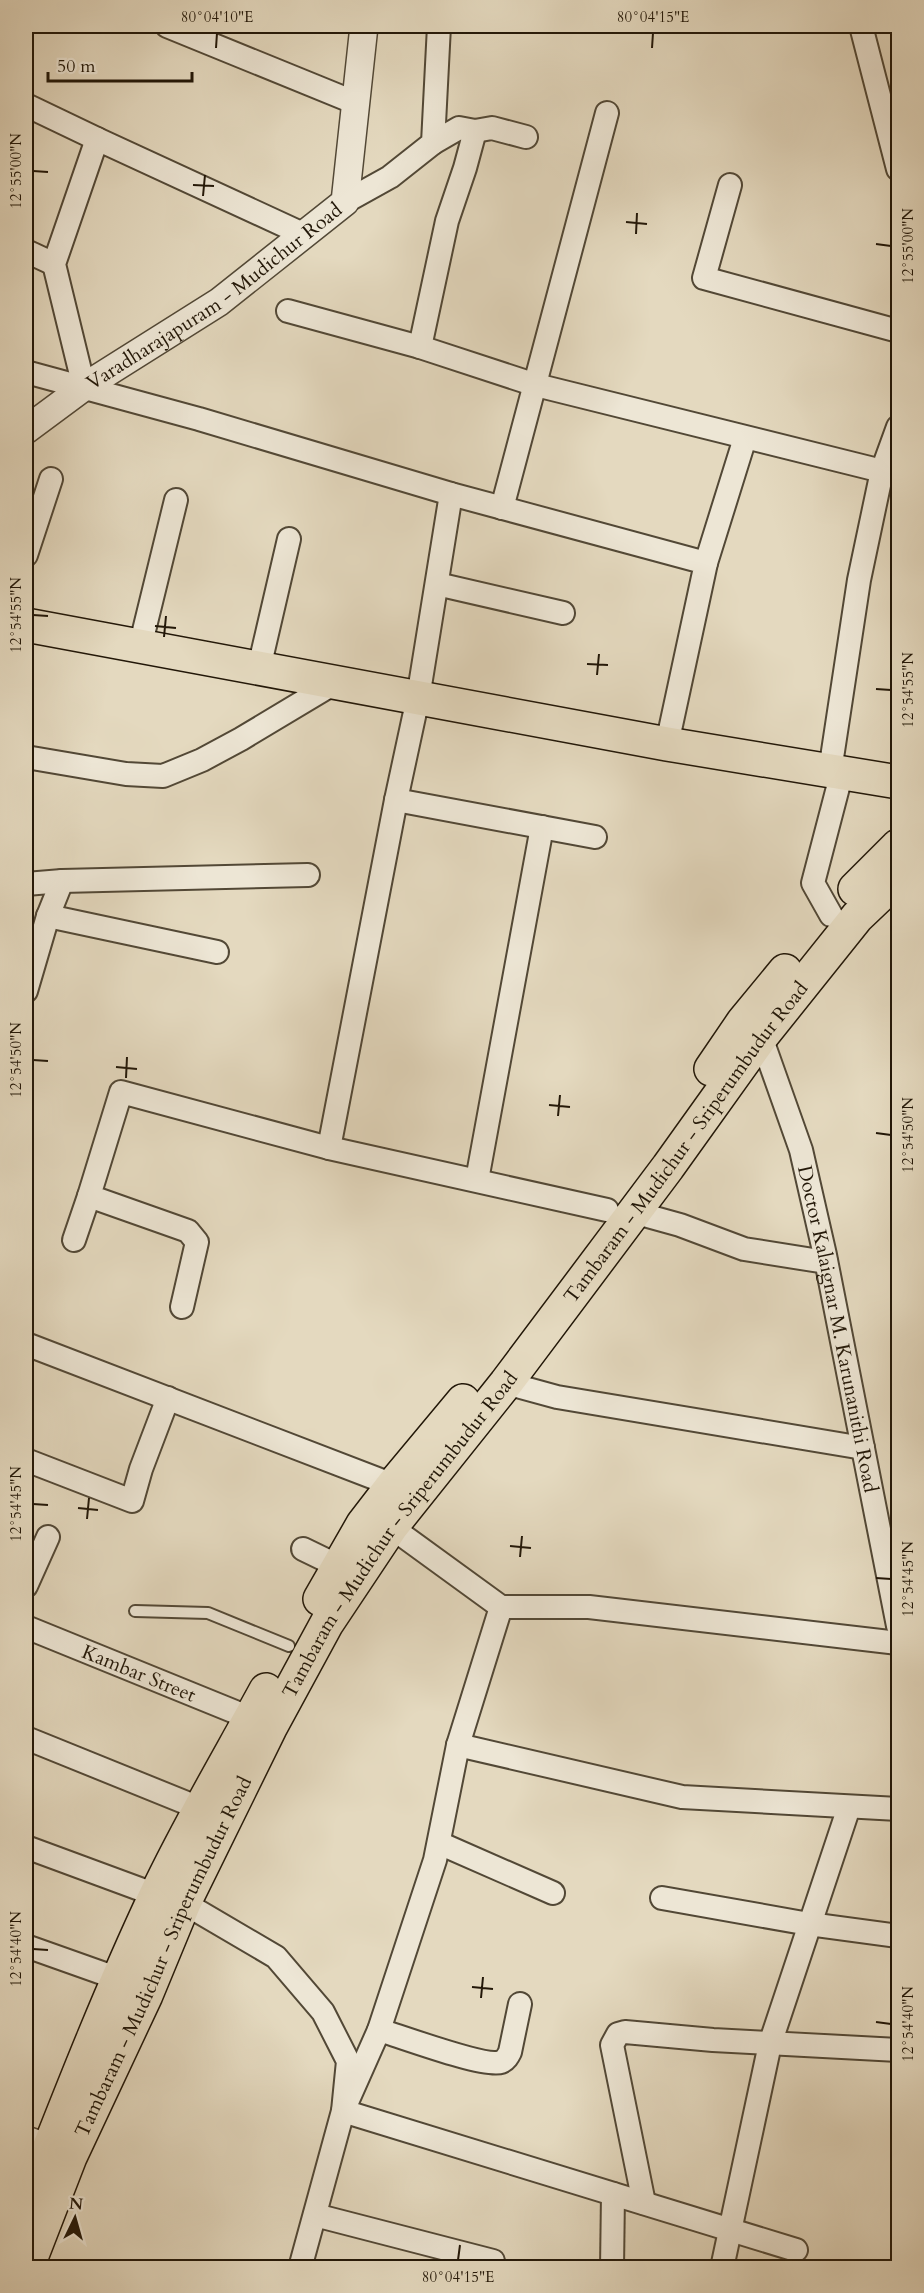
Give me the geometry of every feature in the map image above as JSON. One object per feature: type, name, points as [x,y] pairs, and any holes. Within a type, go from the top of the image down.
[{"type":"main road","points":[[26,625],[668,744],[898,782]]},
{"type":"main road","name":"Tambaram - Mudichur - Sriperumbudur Road","points":[[26,2207],[37,2144],[119,1979],[170,1899],[270,1728],[327,1623],[391,1527],[506,1383],[620,1211],[651,1155],[752,1029],[831,915],[898,846]]},
{"type":"main road","name":"Tambaram - Mudichur - Sriperumbudur Road","points":[[752,1029],[857,917],[898,878]]},
{"type":"main road","name":"Tambaram - Mudichur - Sriperumbudur Road","points":[[27,2268],[70,2157],[146,1995],[170,1899],[199,1808],[289,1646],[310,1616],[363,1524],[620,1211]]},
{"type":"street","points":[[167,26],[356,103]]},
{"type":"street","name":"Varadharajapuram - Mudichur Road","points":[[26,430],[84,387],[219,302],[345,202],[364,26]]},
{"type":"street","points":[[433,143],[439,26]]},
{"type":"street","points":[[861,26],[898,169]]},
{"type":"street","points":[[26,105],[305,235]]},
{"type":"street","points":[[502,508],[607,113]]},
{"type":"street","points":[[345,202],[390,177],[433,143],[459,128],[475,131],[492,128],[526,137]]},
{"type":"street","points":[[420,347],[447,221],[475,131]]},
{"type":"street","points":[[84,387],[54,264],[97,139]]},
{"type":"street","points":[[730,185],[705,278],[898,331]]},
{"type":"street","points":[[26,251],[54,264]]},
{"type":"street","points":[[288,311],[420,347],[536,385],[890,472]]},
{"type":"street","points":[[26,372],[451,494],[706,563]]},
{"type":"street","points":[[831,915],[813,883],[836,771],[859,580],[890,472],[898,426]]},
{"type":"street","points":[[668,744],[706,563],[745,438]]},
{"type":"street","points":[[26,555],[51,479]]},
{"type":"street","points":[[329,1148],[418,698],[451,494]]},
{"type":"street","points":[[140,647],[176,500]]},
{"type":"street","points":[[259,668],[289,539]]},
{"type":"street","points":[[436,584],[563,613]]},
{"type":"street","points":[[26,757],[126,774],[163,776],[202,760],[241,740],[336,682]]},
{"type":"street","points":[[396,800],[595,837]]},
{"type":"street","points":[[477,1180],[542,827]]},
{"type":"street","points":[[26,884],[62,881],[308,875]]},
{"type":"street","points":[[26,991],[48,916],[62,881]]},
{"type":"street","points":[[48,916],[217,952]]},
{"type":"street","name":"Doctor Kalaignar M. Karunanithi Road","points":[[752,1029],[801,1150],[826,1262],[898,1626]]},
{"type":"street","points":[[74,1240],[121,1092],[329,1148],[680,1225],[744,1249],[826,1262]]},
{"type":"street","points":[[88,1196],[188,1231],[198,1242],[182,1307]]},
{"type":"street","points":[[26,1344],[393,1485]]},
{"type":"street","points":[[506,1383],[557,1397],[863,1448]]},
{"type":"street","points":[[26,1460],[132,1501],[141,1469],[168,1398]]},
{"type":"street","points":[[391,1527],[501,1606],[590,1607],[898,1643]]},
{"type":"street","points":[[26,1586],[48,1537]]},
{"type":"street","points":[[303,1549],[338,1566]]},
{"type":"street","points":[[300,2268],[343,2111],[379,2030],[435,1860],[458,1745],[501,1606]]},
{"type":"street","name":"Kambar Street","points":[[26,1627],[250,1718]]},
{"type":"street","points":[[26,1738],[199,1808]]},
{"type":"street","points":[[458,1745],[682,1797],[898,1809]]},
{"type":"street","points":[[722,2268],[770,2044],[849,1807]]},
{"type":"street","points":[[439,1843],[554,1893]]},
{"type":"street","points":[[26,1847],[170,1899],[276,1956],[323,2012],[348,2061],[343,2111]]},
{"type":"street","points":[[662,1898],[809,1924],[898,1936]]},
{"type":"street","points":[[26,1946],[119,1979]]},
{"type":"street","points":[[379,2030],[479,2061],[500,2062],[507,2058],[510,2052],[520,2004]]},
{"type":"street","points":[[644,2203],[612,2045],[618,2034],[625,2032],[770,2044],[898,2050]]},
{"type":"street","points":[[343,2111],[796,2250]]},
{"type":"street","points":[[612,2268],[613,2194]]},
{"type":"street","points":[[315,2215],[493,2261],[494,2268]]},
{"type":"lane","points":[[135,1611],[208,1613],[289,1646]]}]
